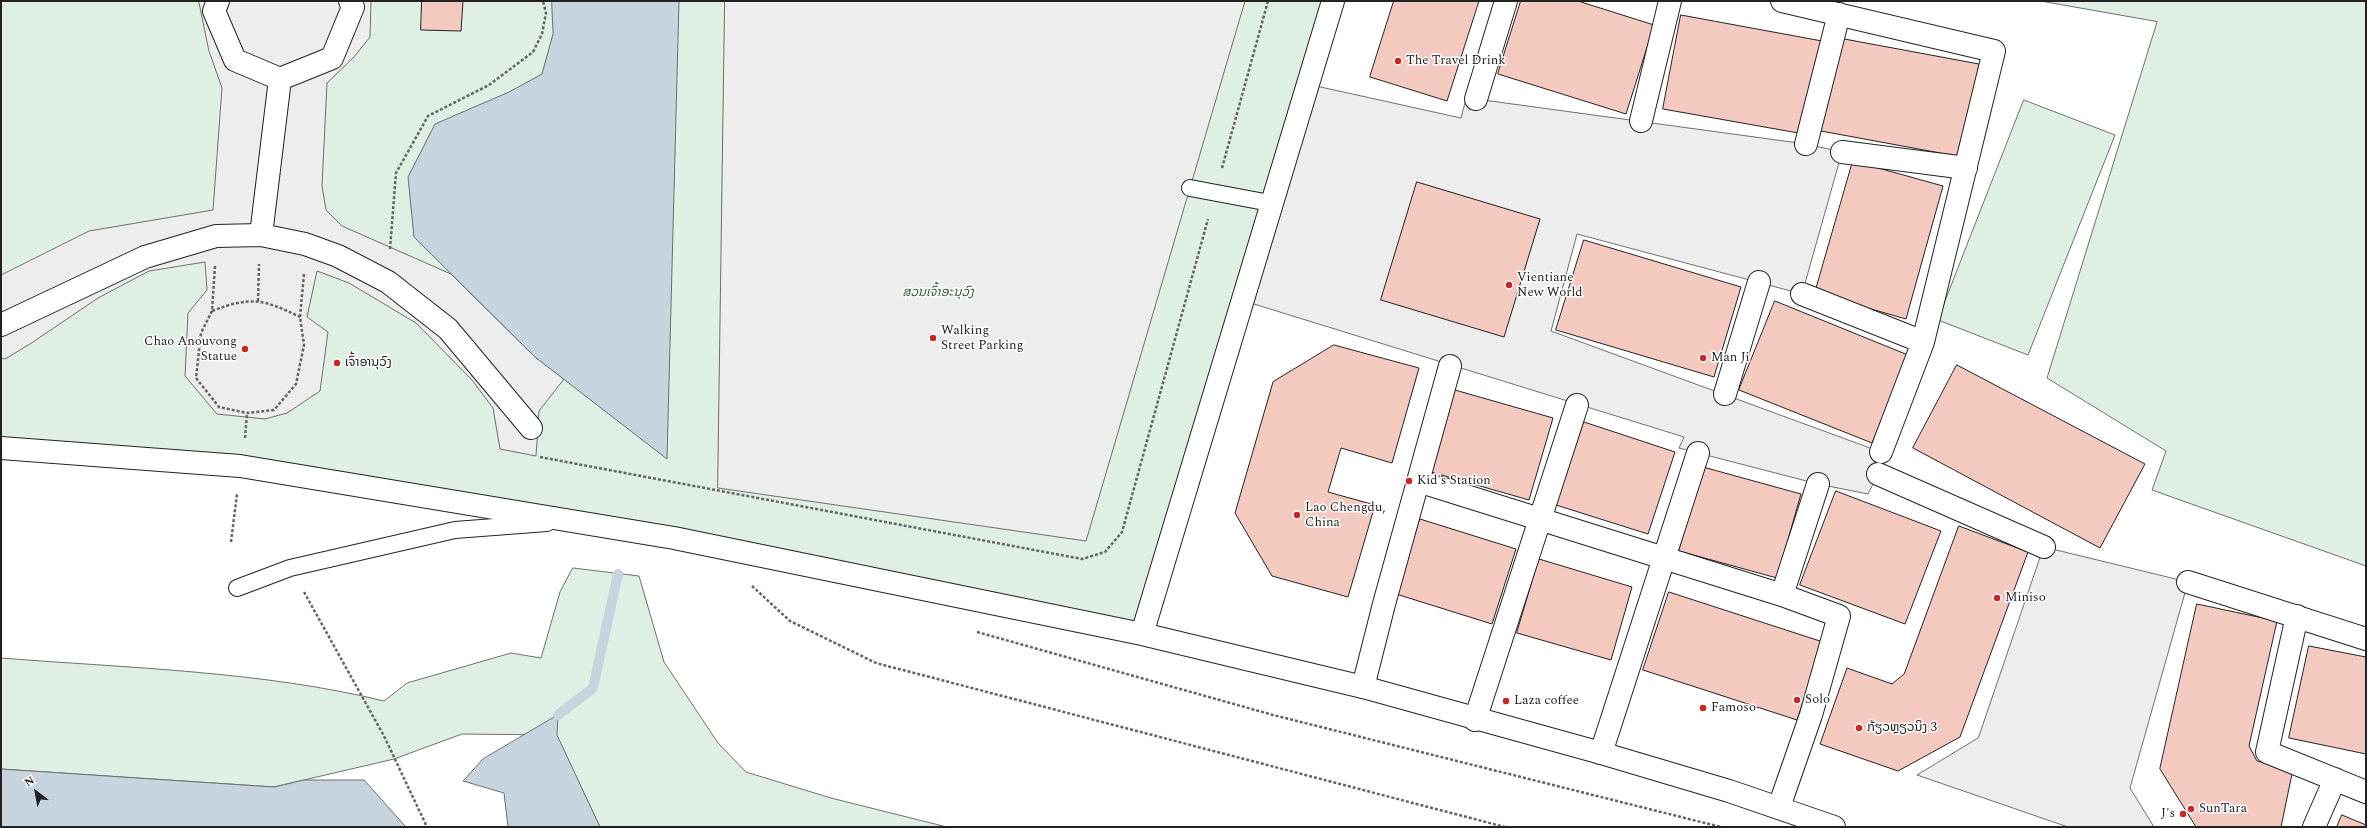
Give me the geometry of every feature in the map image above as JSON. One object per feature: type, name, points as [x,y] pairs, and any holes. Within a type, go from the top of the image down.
[{"type":"street","points":[[218,1],[214,11],[235,60],[280,79],[332,58],[353,7],[350,1]]},
{"type":"street","points":[[1142,634],[1270,203],[1333,1]]},
{"type":"street","points":[[1476,99],[1506,1]]},
{"type":"street","points":[[1641,121],[1670,1]]},
{"type":"street","points":[[1782,1],[1994,51],[1923,342],[1881,452]]},
{"type":"street","points":[[1806,144],[1839,14]]},
{"type":"street","points":[[261,235],[280,79]]},
{"type":"street","points":[[1842,152],[1966,168]]},
{"type":"street","points":[[1,325],[145,257],[216,236],[261,235],[305,244],[332,254],[388,282],[448,329],[531,428]]},
{"type":"street","points":[[1726,394],[1759,282]]},
{"type":"street","points":[[1802,294],[1923,342]]},
{"type":"street","points":[[1363,687],[1450,366]]},
{"type":"street","points":[[1475,720],[1577,405]]},
{"type":"street","points":[[1,448],[240,466],[715,546],[1142,634],[1363,687],[1475,720],[1601,754],[1779,807],[1834,827]]},
{"type":"street","points":[[1601,754],[1666,559],[1698,453]]},
{"type":"street","points":[[1878,474],[2044,547]]},
{"type":"street","points":[[1418,480],[1782,595],[1839,616],[1812,715],[1779,807]]},
{"type":"street","points":[[1782,595],[1818,484]]},
{"type":"street","points":[[2188,582],[2366,639]]},
{"type":"street","points":[[2297,616],[2267,752],[2366,792]]},
{"type":"street","points":[[2314,827],[2335,779]]},
{"type":"lane","points":[[1190,188],[1270,203]]},
{"type":"lane","points":[[237,588],[290,568],[455,530],[572,521]]},
{"type":"path","points":[[388,282],[396,173],[428,116],[489,85],[533,52],[542,34],[546,13],[543,1]]},
{"type":"path","points":[[531,428],[536,456],[1082,559],[1105,552],[1122,532],[1268,1]]},
{"type":"path","points":[[258,301],[259,268]]},
{"type":"path","points":[[214,270],[212,310],[201,333],[196,378],[219,407],[247,413],[274,410],[296,384],[304,345],[300,317],[304,278]]},
{"type":"path","points":[[212,310],[238,301],[258,301],[272,303],[300,317]]},
{"type":"path","points":[[231,542],[237,488]]},
{"type":"path","points":[[290,568],[384,736],[428,827]]},
{"type":"path","points":[[756,583],[748,581],[790,621],[876,663],[1505,827]]},
{"type":"path","points":[[970,630],[1273,715],[1721,827]]},
{"type":"green space","name":"ສວນເຈົ້າອະນຸວົງ","points":[[1,1],[1333,1],[1142,634],[240,466],[1,448]]},
{"type":"green space","points":[[2041,1],[2366,1],[2366,566],[2152,490],[2166,451],[2047,378],[2157,22]]},
{"type":"green space","points":[[2024,100],[2115,135],[2028,355],[1938,320]]},
{"type":"green space","points":[[573,568],[639,576],[664,662],[718,743],[746,772],[831,798],[947,827],[600,827],[556,735],[462,734],[394,759],[274,787],[1,769],[1,658],[145,668],[242,677],[338,691],[384,701],[407,683],[511,653],[541,658],[560,592]]},
{"type":"shaded area","points":[[199,1],[371,1],[370,37],[354,57],[327,83],[322,186],[326,210],[342,226],[451,274],[535,357],[564,379],[539,411],[536,456],[500,449],[493,408],[472,380],[416,323],[349,283],[317,271],[307,317],[328,332],[320,391],[287,413],[265,419],[217,414],[185,376],[188,313],[207,290],[205,262],[149,271],[98,298],[5,359],[1,358],[1,275],[89,231],[213,210],[222,88],[209,51]]},
{"type":"shaded area","points":[[552,1],[679,1],[667,459],[535,357],[414,237],[408,177],[435,124],[509,92],[542,74],[553,34]]},
{"type":"shaded area","name":"Walking Street Parking","points":[[725,1],[1245,1],[1086,541],[718,488]]},
{"type":"shaded area","points":[[1307,84],[1461,118],[1467,95],[1476,99],[1806,144],[1842,152],[1802,294],[1577,234],[1551,331],[1881,452],[1878,474],[1868,494],[1818,484],[1679,448],[1684,437],[1241,300]]},
{"type":"shaded area","points":[[2044,547],[2188,582],[2130,788],[2154,827],[2068,827],[1917,775],[1978,738]]},
{"type":"shaded area","points":[[558,715],[557,735],[600,827],[508,827],[504,793],[463,781],[483,759]]},
{"type":"shaded area","points":[[1,769],[274,787],[304,780],[364,780],[406,827],[1,827]]},
{"type":"building","points":[[422,1],[463,1],[461,31],[421,30]]},
{"type":"building","points":[[1394,1],[1479,1],[1447,101],[1370,77]]},
{"type":"building","points":[[1521,1],[1578,1],[1654,25],[1626,114],[1498,74]]},
{"type":"building","points":[[1681,15],[1822,41],[1804,134],[1663,109]]},
{"type":"building","points":[[1839,38],[1979,64],[1962,157],[1821,131]]},
{"type":"building","points":[[1853,161],[1943,186],[1906,319],[1815,293]]},
{"type":"building","points":[[1417,182],[1540,219],[1504,337],[1381,300]]},
{"type":"building","points":[[1584,240],[1741,287],[1714,377],[1556,330]]},
{"type":"building","points":[[1775,301],[1908,355],[1872,443],[1739,390]]},
{"type":"building","points":[[1334,345],[1419,368],[1392,463],[1341,448],[1328,492],[1375,505],[1348,597],[1272,576],[1235,513],[1273,382]]},
{"type":"building","points":[[1957,365],[2145,464],[2100,548],[1913,448]]},
{"type":"building","points":[[1455,390],[1553,418],[1529,500],[1431,472]]},
{"type":"building","points":[[1584,422],[1675,452],[1648,534],[1556,505]]},
{"type":"building","points":[[1703,467],[1801,494],[1777,578],[1679,551]]},
{"type":"building","points":[[1836,491],[1941,531],[1905,624],[1800,585]]},
{"type":"building","points":[[1420,519],[1516,549],[1492,624],[1396,594]]},
{"type":"building","points":[[1959,526],[2028,552],[1960,737],[1898,771],[1820,744],[1847,668],[1892,684],[1904,674]]},
{"type":"building","points":[[1539,559],[1632,587],[1611,660],[1517,633]]},
{"type":"building","points":[[1669,592],[1823,642],[1797,720],[1643,670]]},
{"type":"building","points":[[2197,604],[2277,621],[2249,746],[2257,761],[2293,769],[2281,827],[2196,827],[2160,769]]},
{"type":"building","points":[[2309,646],[2366,657],[2366,754],[2289,738]]},
{"type":"building","points":[[2342,815],[2366,825],[2366,827],[2337,827]]},
{"type":"waterway","points":[[558,715],[593,688],[618,574]]},
{"type":"place","name":"The Travel Drink","points":[[1398,61]]},
{"type":"place","name":"Vientiane New World","points":[[1509,285]]},
{"type":"place","name":"Walking Street Parking","points":[[933,338]]},
{"type":"place","name":"Chao Anouvong Statue","points":[[245,349]]},
{"type":"place","name":"Man Ji","points":[[1703,358]]},
{"type":"place","name":"ເຈົ້າອານຸວົງ","points":[[337,363]]},
{"type":"place","name":"Kid's Station","points":[[1409,481]]},
{"type":"place","name":"Lao Chengdu, China","points":[[1297,515]]},
{"type":"place","name":"Miniso","points":[[1997,598]]},
{"type":"place","name":"Solo","points":[[1797,700]]},
{"type":"place","name":"Laza coffee","points":[[1506,701]]},
{"type":"place","name":"Famoso","points":[[1703,708]]},
{"type":"place","name":"ກ້ຽວຫຼຽວນິງ 3","points":[[1859,728]]},
{"type":"place","name":"SunTara","points":[[2191,809]]},
{"type":"place","name":"J's","points":[[2183,814]]}]
